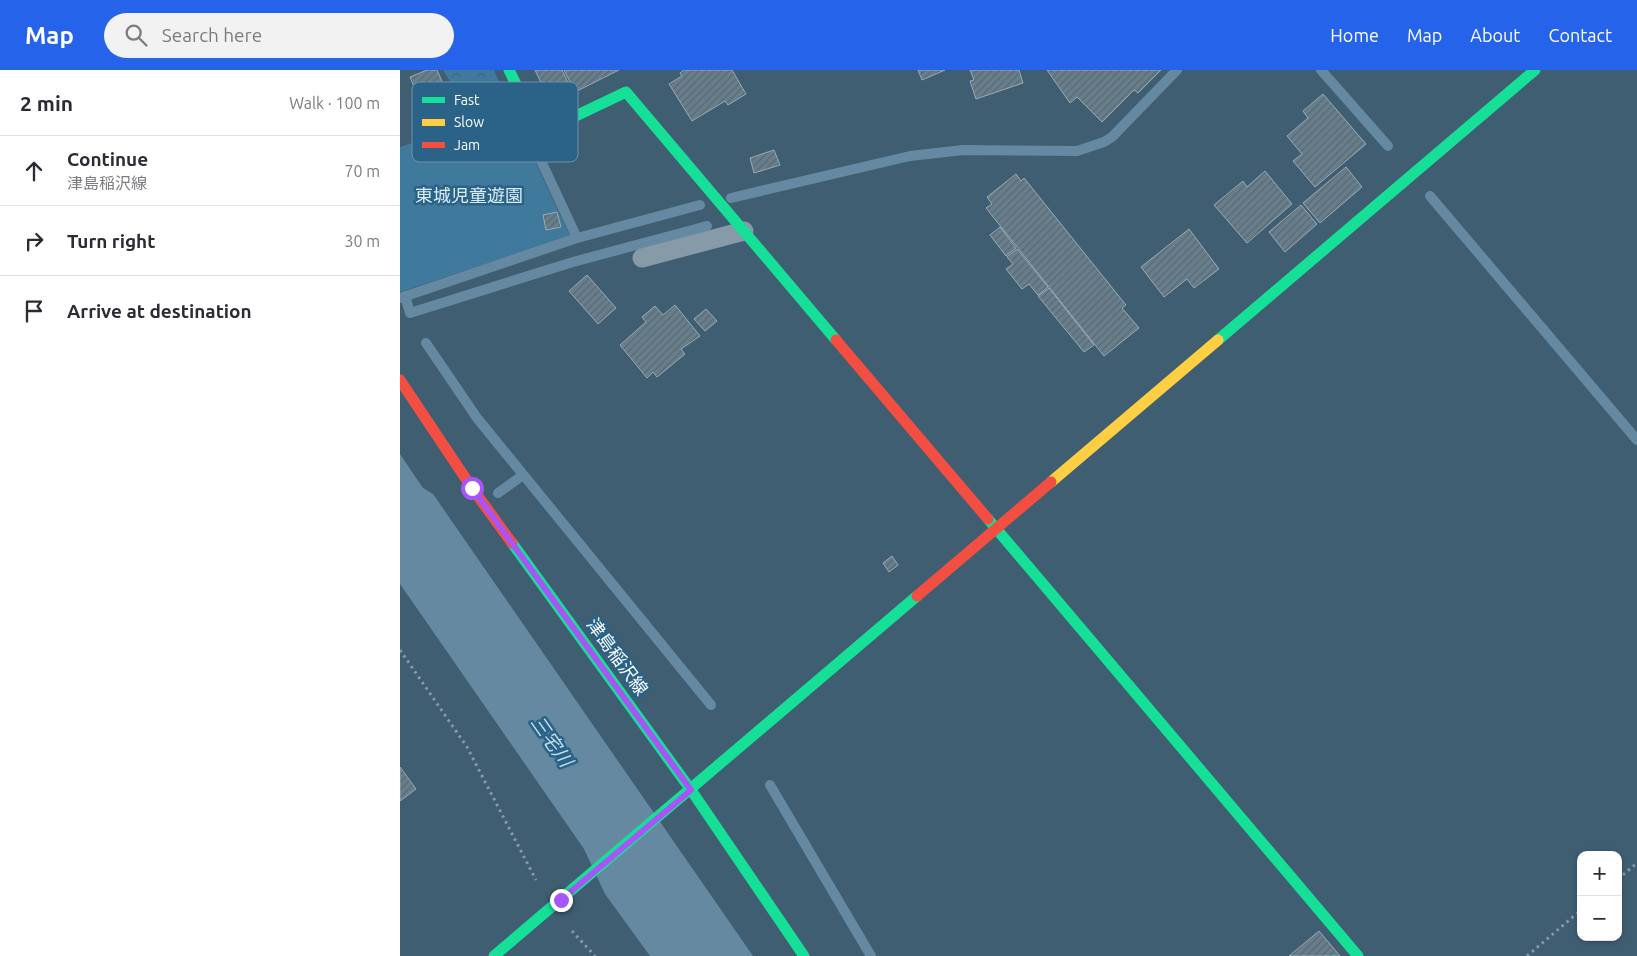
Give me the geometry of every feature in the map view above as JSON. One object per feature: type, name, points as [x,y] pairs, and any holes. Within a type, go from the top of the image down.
[{"type":"street","points":[[509,70],[515,82]]},
{"type":"street","points":[[494,956],[1536,70]]},
{"type":"street","points":[[578,115],[626,92],[1358,956]]},
{"type":"street","name":"津島稲沢線","points":[[400,380],[472,488],[691,790],[804,956]]},
{"type":"lane","points":[[642,258],[744,231]]},
{"type":"path","points":[[400,650],[467,747],[551,908]]},
{"type":"path","points":[[1622,876],[1637,863]]},
{"type":"path","points":[[1527,956],[1577,913]]},
{"type":"green space","points":[[443,70],[494,70],[499,82],[450,82]]},
{"type":"green space","name":"東城児童遊園","points":[[412,143],[412,162],[535,162],[570,236],[400,292],[400,147]]},
{"type":"water","name":"三宅川","points":[[400,454],[423,488],[433,494],[753,956],[650,956],[605,894],[584,849],[400,584]]},
{"type":"building","points":[[427,70],[437,70],[442,82],[412,82],[410,77]]},
{"type":"building","points":[[535,70],[562,70],[568,82],[541,82]]},
{"type":"building","points":[[564,70],[619,70],[578,90],[578,82],[570,82]]},
{"type":"building","points":[[684,70],[732,70],[746,94],[728,105],[725,101],[692,121],[669,84],[682,76],[680,73]]},
{"type":"building","points":[[918,70],[945,70],[922,80]]},
{"type":"building","points":[[970,70],[1019,70],[1023,83],[976,99],[970,81],[974,80]]},
{"type":"building","points":[[1047,70],[1161,70],[1138,93],[1134,90],[1102,122],[1077,97],[1070,103]]},
{"type":"building","points":[[1323,94],[1366,144],[1315,187],[1293,161],[1302,154],[1287,136],[1308,118],[1303,111]]},
{"type":"building","points":[[774,150],[780,165],[754,173],[750,158]]},
{"type":"building","points":[[1346,167],[1362,187],[1320,223],[1303,203]]},
{"type":"building","points":[[1265,171],[1292,204],[1247,243],[1214,205],[1243,181],[1247,187]]},
{"type":"building","points":[[1016,174],[1021,181],[1024,178],[1126,305],[1122,308],[1139,328],[1104,356],[986,208],[992,204],[987,197]]},
{"type":"building","points":[[1301,205],[1317,224],[1285,252],[1269,232]]},
{"type":"building","points":[[557,212],[561,227],[546,230],[543,215]]},
{"type":"building","points":[[1000,227],[1016,248],[1006,256],[990,235]]},
{"type":"building","points":[[1189,229],[1219,269],[1194,288],[1187,279],[1164,297],[1141,267]]},
{"type":"building","points":[[1017,249],[1048,287],[1038,295],[1029,284],[1022,289],[1006,269],[1013,264],[1007,257]]},
{"type":"building","points":[[587,275],[616,308],[598,324],[569,291]]},
{"type":"building","points":[[1049,288],[1094,345],[1084,352],[1038,296]]},
{"type":"building","points":[[675,305],[700,336],[681,349],[685,354],[657,377],[653,372],[647,378],[620,345],[646,322],[642,317],[655,306],[663,315]]},
{"type":"building","points":[[706,309],[717,321],[705,331],[694,319]]},
{"type":"building","points":[[892,556],[898,565],[889,572],[883,563]]},
{"type":"building","points":[[400,767],[416,789],[400,801]]},
{"type":"building","points":[[1319,931],[1340,956],[1289,956]]},
{"type":"waterway","points":[[731,198],[910,156],[963,150],[1077,151],[1104,142],[1112,137],[1177,70]]},
{"type":"waterway","points":[[1321,70],[1388,146]]},
{"type":"waterway","points":[[542,162],[577,238]]},
{"type":"waterway","points":[[1430,196],[1637,440]]},
{"type":"waterway","points":[[400,298],[577,238],[700,205]]},
{"type":"waterway","points":[[405,296],[410,313],[573,262],[707,226]]},
{"type":"waterway","points":[[426,343],[477,418],[711,705]]},
{"type":"waterway","points":[[498,493],[523,475]]},
{"type":"waterway","points":[[770,785],[871,956]]},
{"type":"traffic: fast","points":[[509,70],[515,82]]},
{"type":"traffic: fast","points":[[1218,340],[1535,70]]},
{"type":"traffic: fast","points":[[578,115],[626,92],[836,340]]},
{"type":"traffic: fast","points":[[988,519],[1358,956]]},
{"type":"traffic: fast","points":[[512,543],[691,790],[804,956]]},
{"type":"traffic: fast","points":[[494,956],[917,596]]},
{"type":"traffic: slow","points":[[1051,482],[1218,340]]},
{"type":"traffic: jam","points":[[836,340],[988,519]]},
{"type":"traffic: jam","points":[[400,380],[472,488],[512,543]]},
{"type":"traffic: jam","points":[[917,596],[1051,482]]},
{"type":"route","points":[[472,488],[691,790],[561,900]]}]
